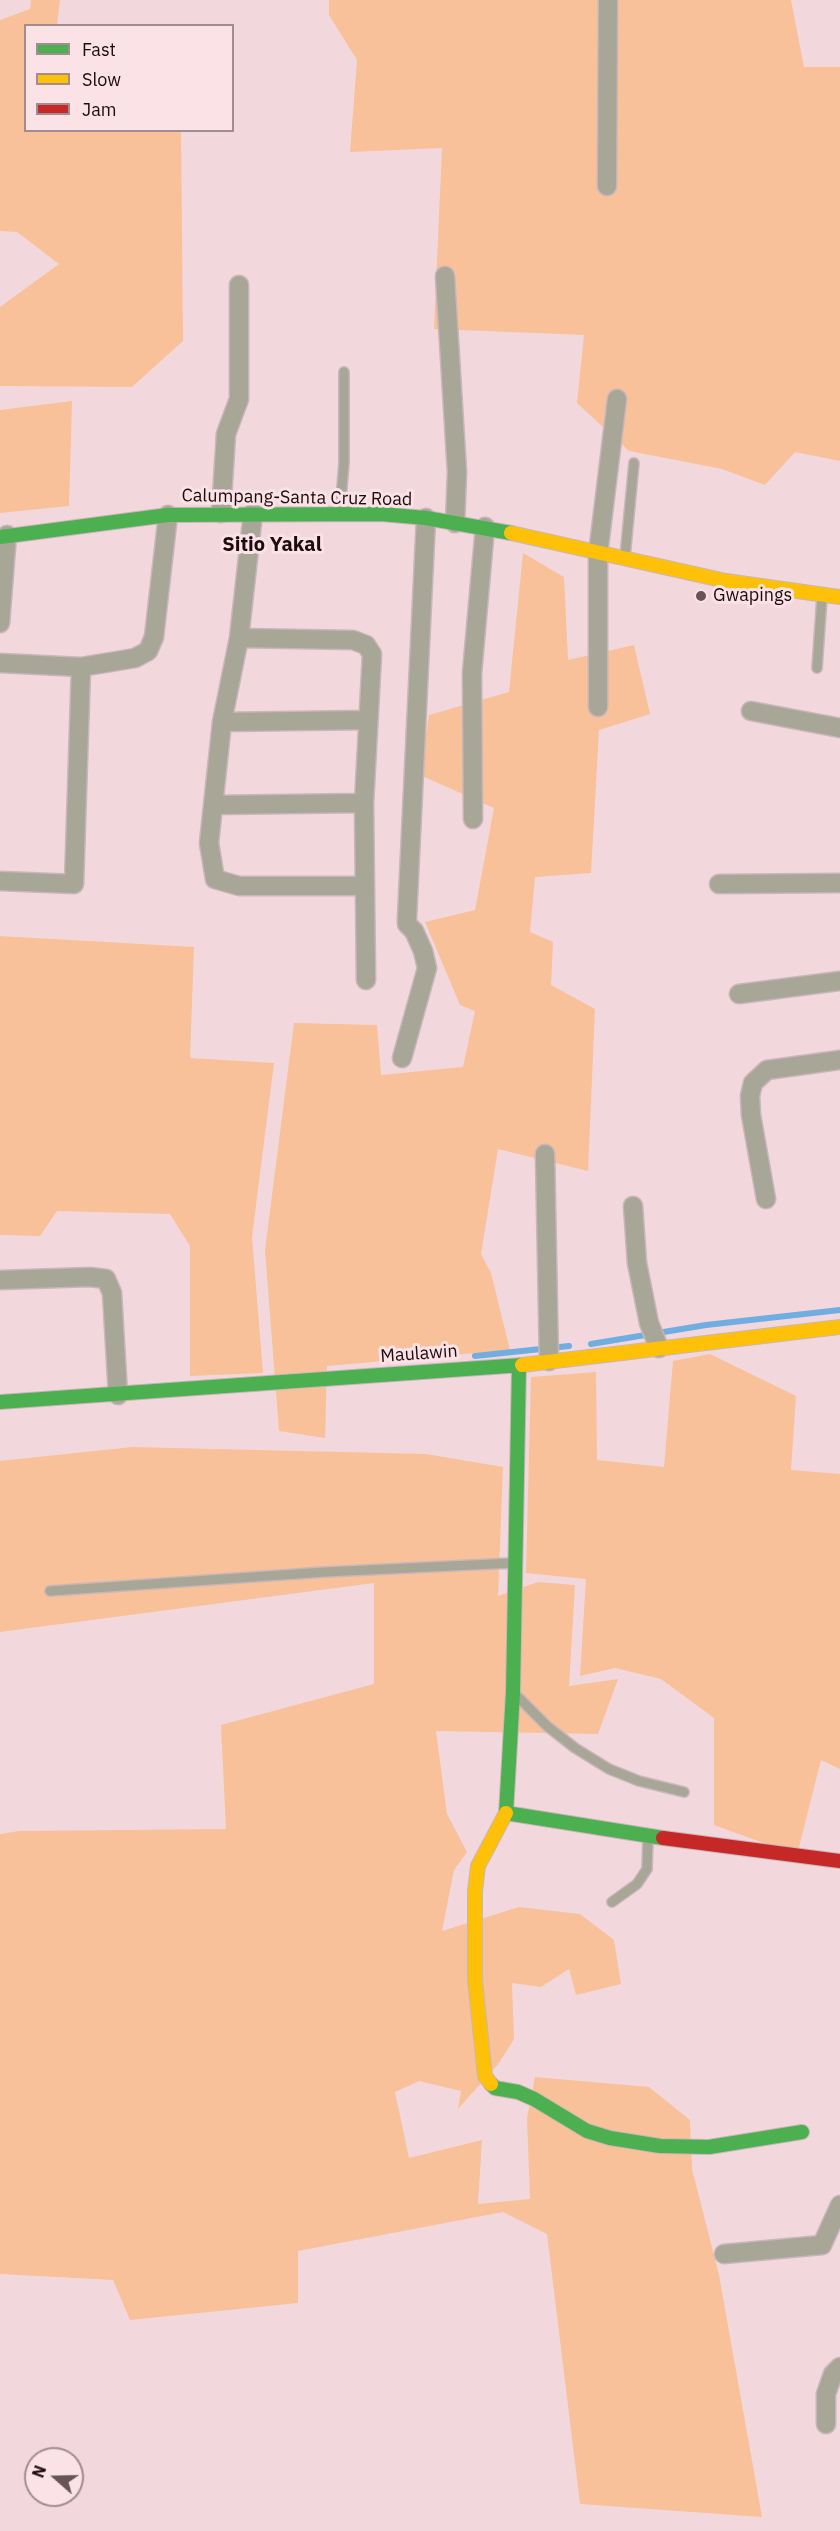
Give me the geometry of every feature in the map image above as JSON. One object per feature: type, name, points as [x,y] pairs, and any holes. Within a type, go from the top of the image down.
[{"type":"street","points":[[607,186],[608,0]]},
{"type":"street","points":[[445,276],[457,472],[455,523]]},
{"type":"street","points":[[221,513],[226,434],[239,399],[239,285]]},
{"type":"street","points":[[598,707],[598,554],[617,399]]},
{"type":"street","points":[[253,513],[240,638],[222,722],[209,843],[215,879],[239,886],[364,886]]},
{"type":"street","name":"Calumpang-Santa Cruz Road","points":[[4,536],[168,515],[340,514],[426,518],[484,527],[726,581],[840,597]]},
{"type":"street","points":[[0,663],[81,667],[135,658],[148,651],[154,637],[168,515]]},
{"type":"street","points":[[402,1058],[427,968],[423,951],[414,931],[407,924],[426,518]]},
{"type":"street","points":[[473,819],[472,673],[484,527]]},
{"type":"street","points":[[0,622],[4,536]]},
{"type":"street","points":[[240,638],[353,640],[366,645],[372,654],[364,803],[366,980]]},
{"type":"street","points":[[0,880],[74,884],[81,667]]},
{"type":"street","points":[[751,711],[840,728]]},
{"type":"street","points":[[222,722],[367,720]]},
{"type":"street","points":[[214,805],[364,803]]},
{"type":"street","points":[[719,884],[840,883]]},
{"type":"street","points":[[739,994],[840,981]]},
{"type":"street","points":[[766,1198],[751,1115],[750,1096],[753,1083],[767,1071],[840,1060]]},
{"type":"street","points":[[545,1154],[549,1360]]},
{"type":"street","points":[[633,1206],[638,1263],[649,1323],[658,1348]]},
{"type":"street","points":[[0,1280],[90,1277],[106,1279],[112,1293],[118,1395]]},
{"type":"street","name":"Maulawin","points":[[0,1402],[519,1365],[840,1327]]},
{"type":"street","points":[[519,1365],[513,1692],[506,1813],[478,1866],[475,1891],[476,1980],[485,2076],[495,2088],[534,2099],[587,2131],[610,2138],[660,2146],[709,2147],[802,2132]]},
{"type":"street","points":[[506,1813],[648,1836],[840,1860]]},
{"type":"street","points":[[724,2254],[822,2245],[840,2205]]},
{"type":"street","points":[[826,2424],[826,2394],[833,2374],[840,2367]]},
{"type":"lane","points":[[340,514],[344,463],[344,372]]},
{"type":"lane","points":[[624,559],[634,463]]},
{"type":"lane","points":[[817,668],[822,595]]},
{"type":"lane","points":[[50,1591],[325,1572],[515,1563]]},
{"type":"lane","points":[[513,1692],[554,1732],[609,1769],[639,1781],[684,1792]]},
{"type":"lane","points":[[612,1902],[637,1884],[647,1869],[648,1836]]},
{"type":"shaded area","points":[[31,0],[60,0],[57,24],[24,24],[24,132],[181,132],[183,341],[132,387],[0,386],[0,307],[59,264],[17,232],[0,231],[0,20],[30,9]]},
{"type":"shaded area","points":[[329,0],[791,0],[804,67],[840,67],[840,461],[795,452],[765,485],[722,469],[629,451],[577,403],[584,335],[434,329],[442,148],[350,152],[357,60],[329,15]]},
{"type":"shaded area","points":[[72,401],[69,506],[0,513],[0,410]]},
{"type":"shaded area","points":[[523,553],[564,577],[568,660],[634,645],[650,714],[599,730],[591,873],[535,877],[530,932],[553,942],[551,985],[595,1009],[588,1171],[498,1149],[481,1254],[491,1273],[510,1350],[327,1366],[325,1438],[279,1431],[265,1250],[294,1023],[377,1025],[381,1075],[463,1067],[475,1011],[460,1005],[425,922],[475,910],[494,808],[420,775],[429,715],[509,692]]},
{"type":"shaded area","points":[[0,936],[194,947],[190,1058],[274,1063],[252,1237],[263,1373],[190,1376],[190,1246],[170,1214],[57,1211],[40,1236],[0,1235]]},
{"type":"shaded area","points":[[710,1354],[796,1396],[791,1470],[840,1474],[840,1769],[821,1760],[797,1855],[714,1825],[714,1718],[661,1679],[615,1668],[580,1676],[586,1579],[526,1573],[531,1377],[596,1372],[597,1460],[664,1467],[673,1361]]},
{"type":"shaded area","points":[[132,1447],[426,1454],[503,1467],[498,1596],[538,1582],[575,1585],[569,1686],[618,1679],[598,1734],[436,1731],[447,1814],[467,1852],[454,1870],[442,1931],[519,1907],[580,1914],[614,1940],[621,1984],[576,1995],[569,1969],[541,1987],[512,1983],[514,2039],[499,2063],[458,2109],[461,2091],[419,2081],[395,2092],[409,2158],[482,2140],[478,2204],[530,2199],[527,2118],[535,2077],[649,2087],[690,2120],[692,2169],[719,2275],[762,2517],[580,2504],[547,2234],[503,2212],[298,2251],[298,2303],[130,2320],[113,2280],[0,2274],[0,1834],[19,1831],[226,1829],[221,1725],[374,1684],[374,1583],[0,1632],[0,1461]]},
{"type":"waterway","points":[[591,1344],[706,1325],[840,1310]]},
{"type":"waterway","points":[[475,1356],[569,1346]]},
{"type":"traffic: fast","points":[[0,537],[168,515],[381,514],[426,518],[511,533]]},
{"type":"traffic: fast","points":[[519,1365],[513,1692],[506,1813],[663,1838]]},
{"type":"traffic: fast","points":[[0,1402],[522,1365]]},
{"type":"traffic: fast","points":[[491,2084],[495,2088],[518,2092],[534,2099],[587,2131],[610,2138],[660,2146],[709,2147],[802,2132]]},
{"type":"traffic: slow","points":[[511,533],[726,581],[840,597]]},
{"type":"traffic: slow","points":[[522,1365],[840,1327]]},
{"type":"traffic: slow","points":[[491,2084],[485,2076],[475,1980],[475,1891],[478,1866],[506,1813]]},
{"type":"traffic: jam","points":[[663,1838],[840,1861]]},
{"type":"place","name":"Gwapings","points":[[701,596]]},
{"type":"district","name":"Sitio Yakal","points":[[272,545]]}]
